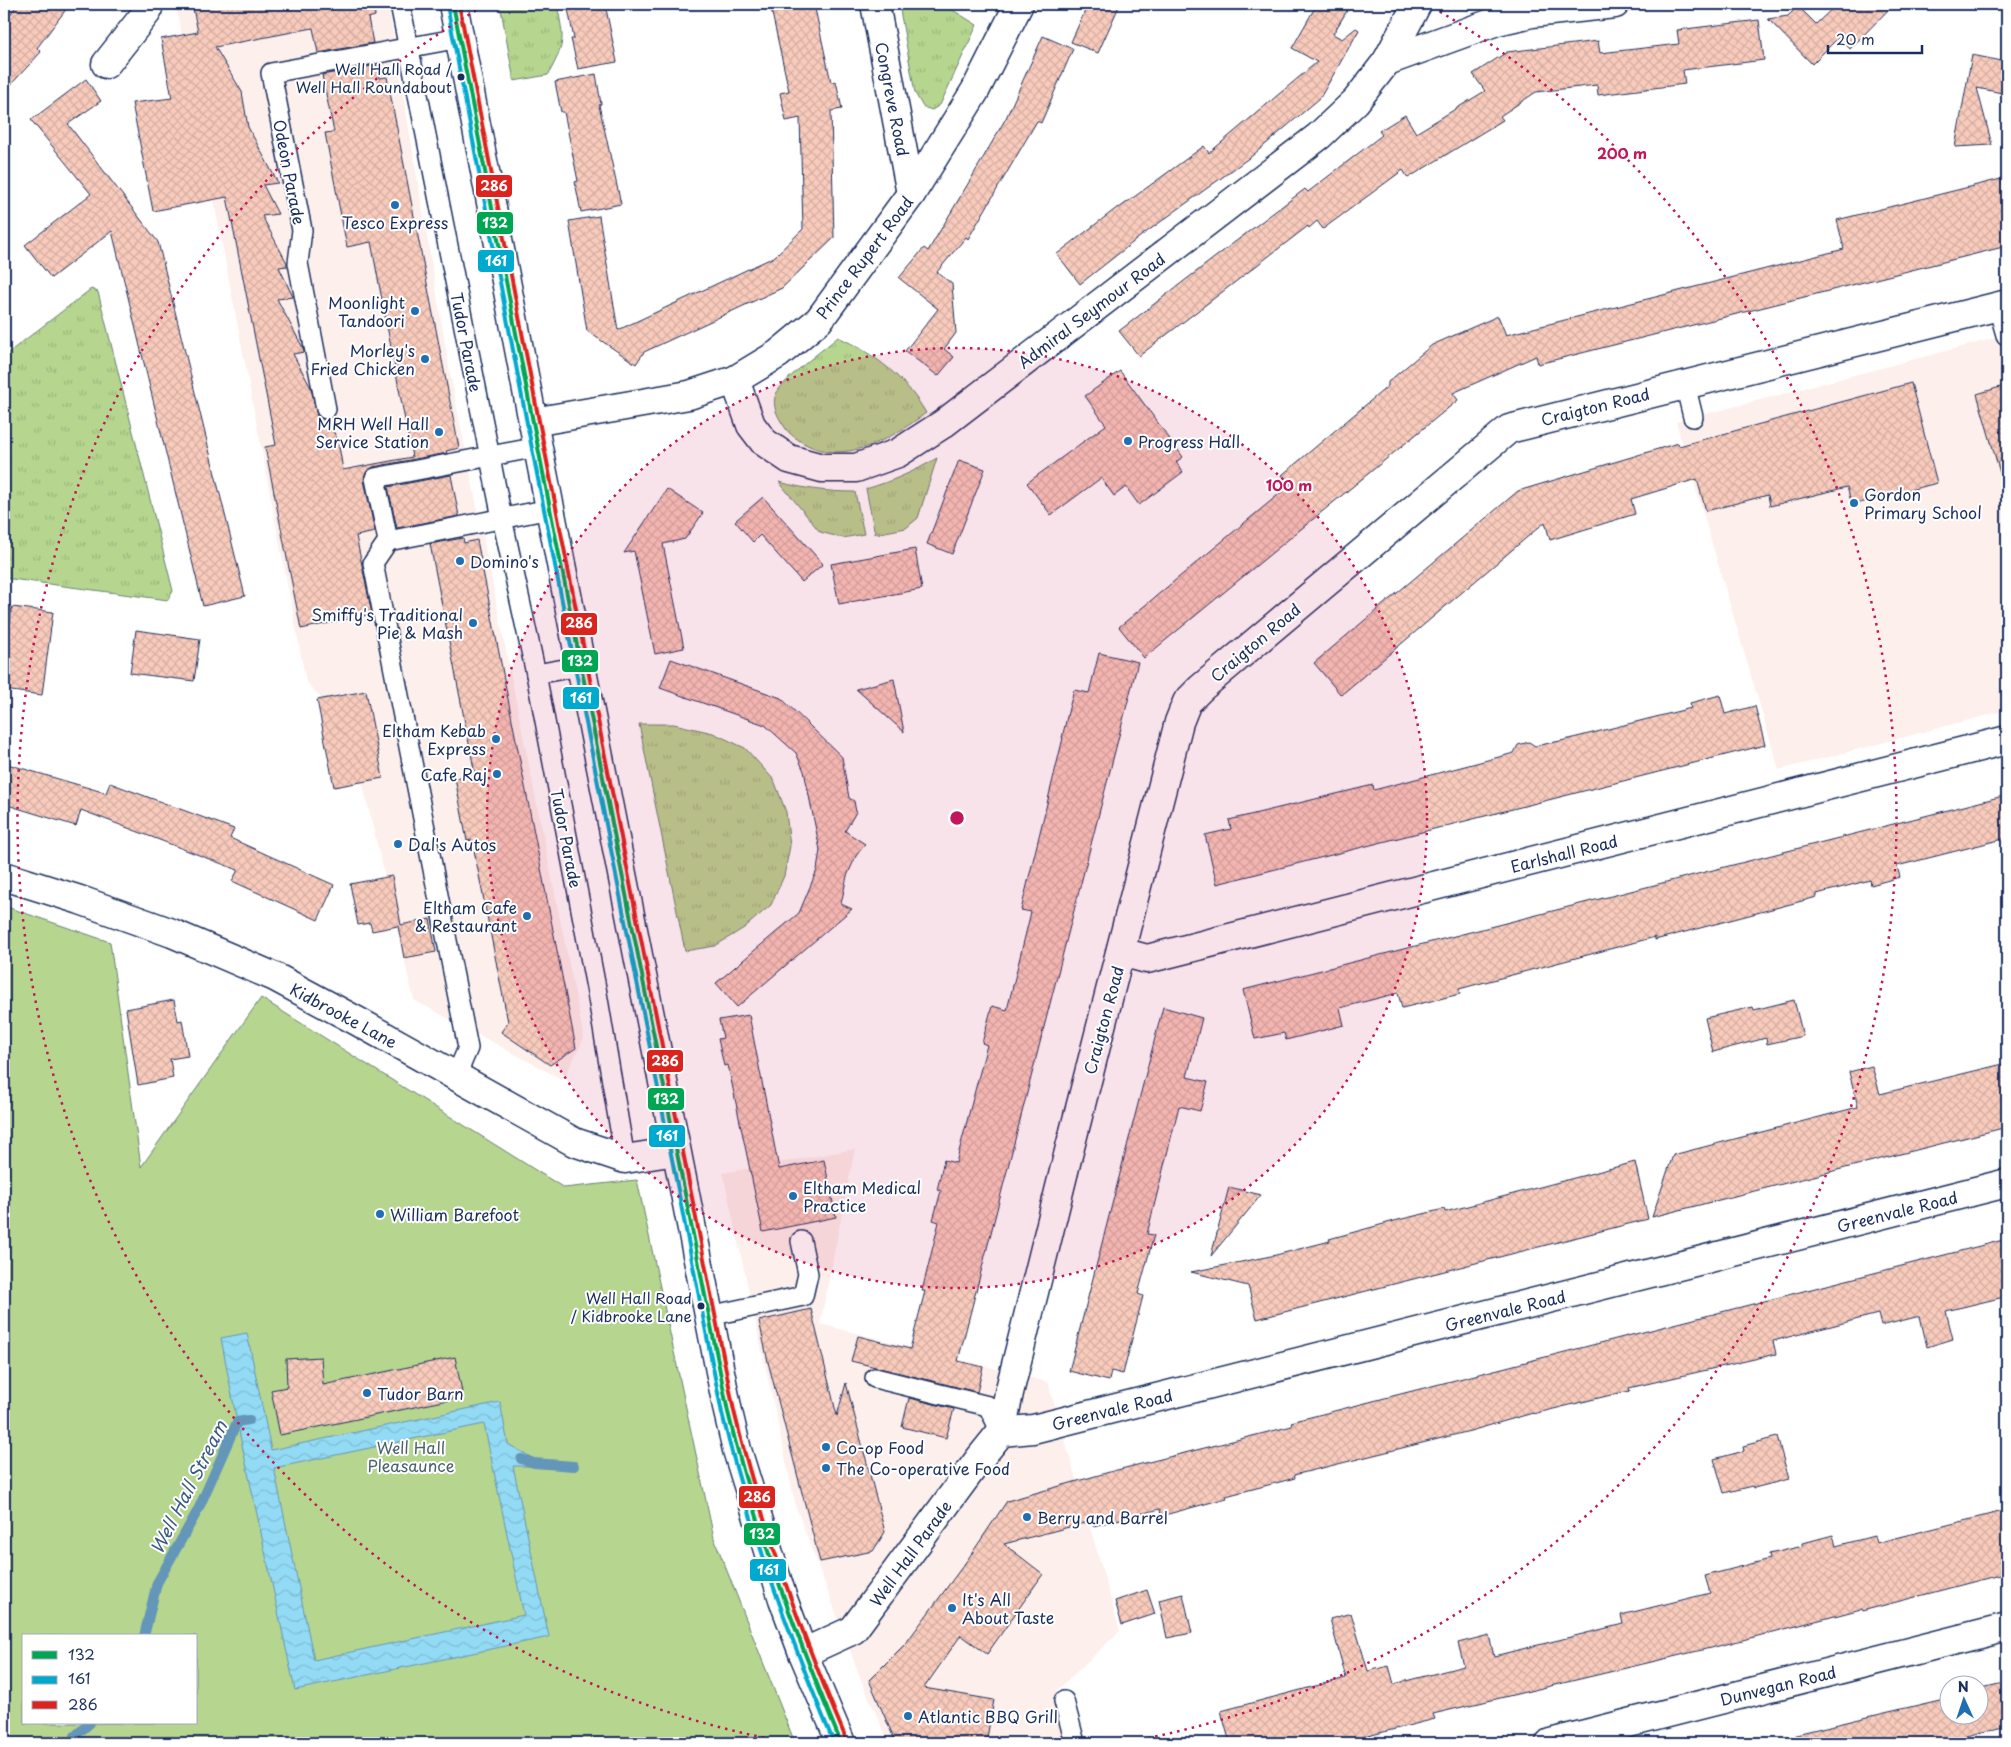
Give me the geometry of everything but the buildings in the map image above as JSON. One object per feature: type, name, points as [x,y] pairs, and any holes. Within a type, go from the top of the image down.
[{"type":"street","points":[[106,64],[147,12],[149,4]]},
{"type":"street","points":[[453,4],[676,1152],[737,1450],[766,1548],[803,1653],[840,1743]]},
{"type":"street","name":"Congreve Road","points":[[875,4],[911,194]]},
{"type":"street","name":"Prince Rupert Road","points":[[535,434],[689,395],[735,380],[778,354],[819,320],[911,194],[975,91],[1019,4]]},
{"type":"street","name":"Admiral Seymour Road","points":[[735,380],[751,425],[764,442],[789,458],[822,468],[856,468],[898,453],[943,424],[1318,136],[1356,102],[1386,61],[1417,4]]},
{"type":"street","points":[[1386,61],[1497,21],[1532,13],[1615,4]]},
{"type":"street","name":"Craigton Road","points":[[1001,1432],[1062,1178],[1179,722],[1187,702],[1216,675],[1509,429],[2003,306]]},
{"type":"street","name":"Earlshall Road","points":[[1120,952],[1147,959],[2007,740]]},
{"type":"street","name":"Kidbrooke Lane","points":[[4,876],[80,900],[172,933],[274,977],[574,1142],[625,1159],[676,1152]]},
{"type":"street","name":"Greenvale Road","points":[[1001,1432],[1033,1429],[2007,1183]]},
{"type":"street","name":"Well Hall Parade","points":[[803,1653],[853,1630],[1001,1432]]},
{"type":"street","name":"Dunvegan Road","points":[[1550,1743],[2007,1627]]},
{"type":"lane","points":[[400,4],[409,48]]},
{"type":"lane","name":"Odeon Parade","points":[[326,409],[298,263],[302,230],[271,73],[460,38]]},
{"type":"lane","name":"Tudor Parade","points":[[409,48],[489,456],[536,674],[597,993],[625,1159]]},
{"type":"lane","points":[[2003,306],[2006,335]]},
{"type":"lane","points":[[1685,384],[1694,417]]},
{"type":"lane","points":[[388,541],[375,478],[489,456],[535,434]]},
{"type":"lane","points":[[456,1076],[468,1048],[373,563],[388,541],[550,509]]},
{"type":"lane","points":[[536,674],[581,666]]},
{"type":"lane","points":[[709,1316],[803,1296],[808,1274],[801,1241]]},
{"type":"lane","points":[[875,1378],[988,1406],[1001,1432]]},
{"type":"lane","points":[[1064,1701],[1075,1743]]},
{"type":"shaded area","points":[[176,4],[388,4],[450,373],[584,1038],[563,1080],[414,1000],[350,731],[306,681]]},
{"type":"shaded area","name":"Gordon Primary School","points":[[2007,335],[2007,710],[1779,770],[1676,422]]},
{"type":"shaded area","points":[[855,1149],[820,1324],[1048,1382],[1120,1631],[1056,1691],[1071,1743],[889,1743],[862,1682],[796,1507],[723,1173]]},
{"type":"green space","points":[[500,4],[557,4],[562,41],[561,48],[548,75],[514,81]]},
{"type":"green space","points":[[943,4],[977,25],[940,105],[932,110],[923,107],[915,93],[900,10],[907,6]]},
{"type":"green space","points":[[91,289],[98,292],[173,591],[168,600],[4,578],[4,356]]},
{"type":"green space","points":[[838,337],[877,359],[888,368],[909,388],[926,413],[898,432],[882,440],[850,451],[833,452],[816,449],[800,441],[787,431],[776,411],[774,402],[776,394],[787,380]]},
{"type":"green space","points":[[937,458],[918,518],[906,528],[875,534],[866,489],[903,476]]},
{"type":"green space","points":[[779,482],[817,490],[855,492],[864,534],[843,538],[820,532]]},
{"type":"green space","points":[[639,724],[674,724],[713,733],[745,748],[774,780],[786,812],[790,846],[784,876],[771,905],[744,928],[715,946],[685,951]]},
{"type":"green space","name":"Well Hall Pleasaunce","points":[[4,906],[110,942],[141,1167],[261,998],[564,1188],[637,1180],[714,1538],[795,1743],[4,1743]]},
{"type":"water","points":[[247,1333],[271,1450],[500,1402],[508,1444],[534,1459],[533,1466],[513,1466],[549,1637],[295,1690],[237,1422],[221,1338]],"holes":[[[484,1424],[524,1615],[314,1660],[274,1468]]]},
{"type":"waterway","name":"Well Hall Stream","points":[[144,1634],[157,1583],[198,1510],[237,1422],[249,1420]]},
{"type":"waterway","name":"Well Hall Stream","points":[[521,1459],[534,1463],[574,1466]]},
{"type":"waterway","name":"Well Hall Stream","points":[[73,1743],[75,1736],[89,1724]]},
{"type":"transit line","name":"132","points":[[453,4],[533,422],[728,1412],[751,1497],[778,1580],[808,1662],[841,1743]]},
{"type":"transit line","name":"286","points":[[459,4],[734,1411],[769,1537],[783,1578],[847,1741]]},
{"type":"transit line","name":"161","points":[[447,5],[527,423],[722,1413],[745,1498],[771,1581],[834,1743]]},
{"type":"place","name":"Well Hall Road / Well Hall Roundabout","points":[[461,77]]},
{"type":"place","name":"Tesco Express","points":[[395,205]]},
{"type":"place","name":"Moonlight Tandoori","points":[[415,311]]},
{"type":"place","name":"Morley's Fried Chicken","points":[[425,359]]},
{"type":"place","name":"MRH Well Hall Service Station","points":[[439,432]]},
{"type":"place","name":"Progress Hall","points":[[1128,441]]},
{"type":"place","name":"Gordon Primary School","points":[[1854,503]]},
{"type":"place","name":"Domino's","points":[[460,561]]},
{"type":"place","name":"Smiffy's Traditional Pie & Mash","points":[[473,623]]},
{"type":"place","name":"Eltham Kebab Express","points":[[496,739]]},
{"type":"place","name":"Cafe Raj","points":[[497,774]]},
{"type":"place","name":"Dal's Autos","points":[[398,844]]},
{"type":"place","name":"Eltham Cafe & Restaurant","points":[[527,916]]},
{"type":"place","name":"Eltham Medical Practice","points":[[793,1196]]},
{"type":"place","name":"William Barefoot","points":[[380,1214]]},
{"type":"place","name":"Well Hall Road / Kidbrooke Lane","points":[[701,1306]]},
{"type":"place","name":"Tudor Barn","points":[[367,1393]]},
{"type":"place","name":"Co-op Food","points":[[826,1447]]},
{"type":"place","name":"The Co-operative Food","points":[[826,1468]]},
{"type":"place","name":"Berry and Barrel","points":[[1027,1517]]},
{"type":"place","name":"It's All About Taste","points":[[952,1608]]},
{"type":"place","name":"Atlantic BBQ Grill","points":[[908,1716]]}]
